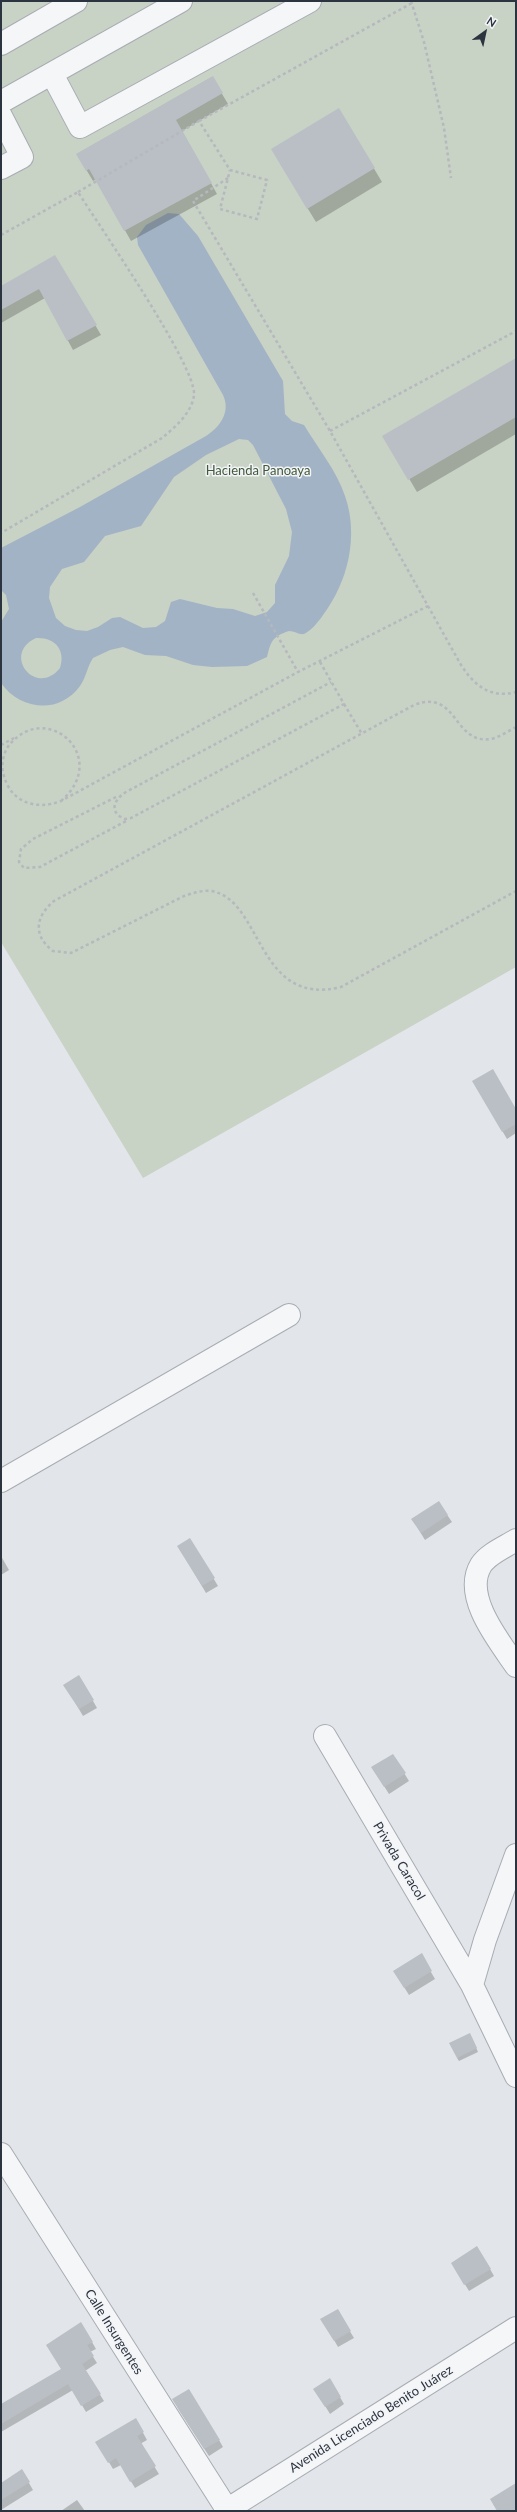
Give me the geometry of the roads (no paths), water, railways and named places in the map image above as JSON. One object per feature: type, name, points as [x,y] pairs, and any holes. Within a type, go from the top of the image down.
[{"type":"street","points":[[1,44],[76,1]]},
{"type":"street","points":[[1,102],[181,1]]},
{"type":"street","points":[[52,74],[80,127],[310,1]]},
{"type":"street","points":[[1,116],[22,157],[1,168]]},
{"type":"street","points":[[1,1481],[289,1315]]},
{"type":"street","points":[[516,1540],[482,1564],[474,1581],[478,1599],[488,1623],[516,1666]]},
{"type":"street","name":"Privada Caracol","points":[[325,1736],[472,1985],[516,2076]]},
{"type":"street","points":[[472,1985],[485,1940],[516,1855]]},
{"type":"street","name":"Calle Insurgentes","points":[[1,2154],[227,2511]]},
{"type":"street","name":"Avenida Licenciado Benito Juárez","points":[[227,2511],[516,2328]]},
{"type":"water","points":[[168,213],[179,214],[198,236],[283,381],[285,414],[292,421],[304,425],[337,477],[345,496],[349,511],[351,543],[349,558],[339,588],[332,602],[317,623],[304,634],[289,631],[279,635],[271,644],[267,657],[247,666],[212,667],[193,665],[166,656],[145,655],[123,647],[110,650],[93,658],[84,680],[71,695],[61,702],[40,706],[18,699],[1,683],[1,622],[9,609],[6,595],[1,590],[1,548],[80,507],[206,436],[220,424],[225,413],[226,407],[223,395],[138,245],[137,237],[146,225]],"holes":[[[239,439],[248,440],[253,445],[286,509],[292,532],[289,556],[275,585],[275,603],[267,612],[255,616],[233,609],[217,608],[180,599],[171,602],[165,621],[156,627],[143,628],[120,617],[112,618],[98,627],[87,631],[76,630],[65,626],[56,618],[49,598],[50,587],[62,569],[84,562],[105,536],[141,526],[174,477],[206,455]],[[36,638],[43,638],[54,642],[60,650],[60,668],[51,676],[41,678],[33,676],[26,670],[22,662],[22,654],[26,645]]]},
{"type":"park label","name":"Hacienda Panoaya","points":[[258,471]]}]
